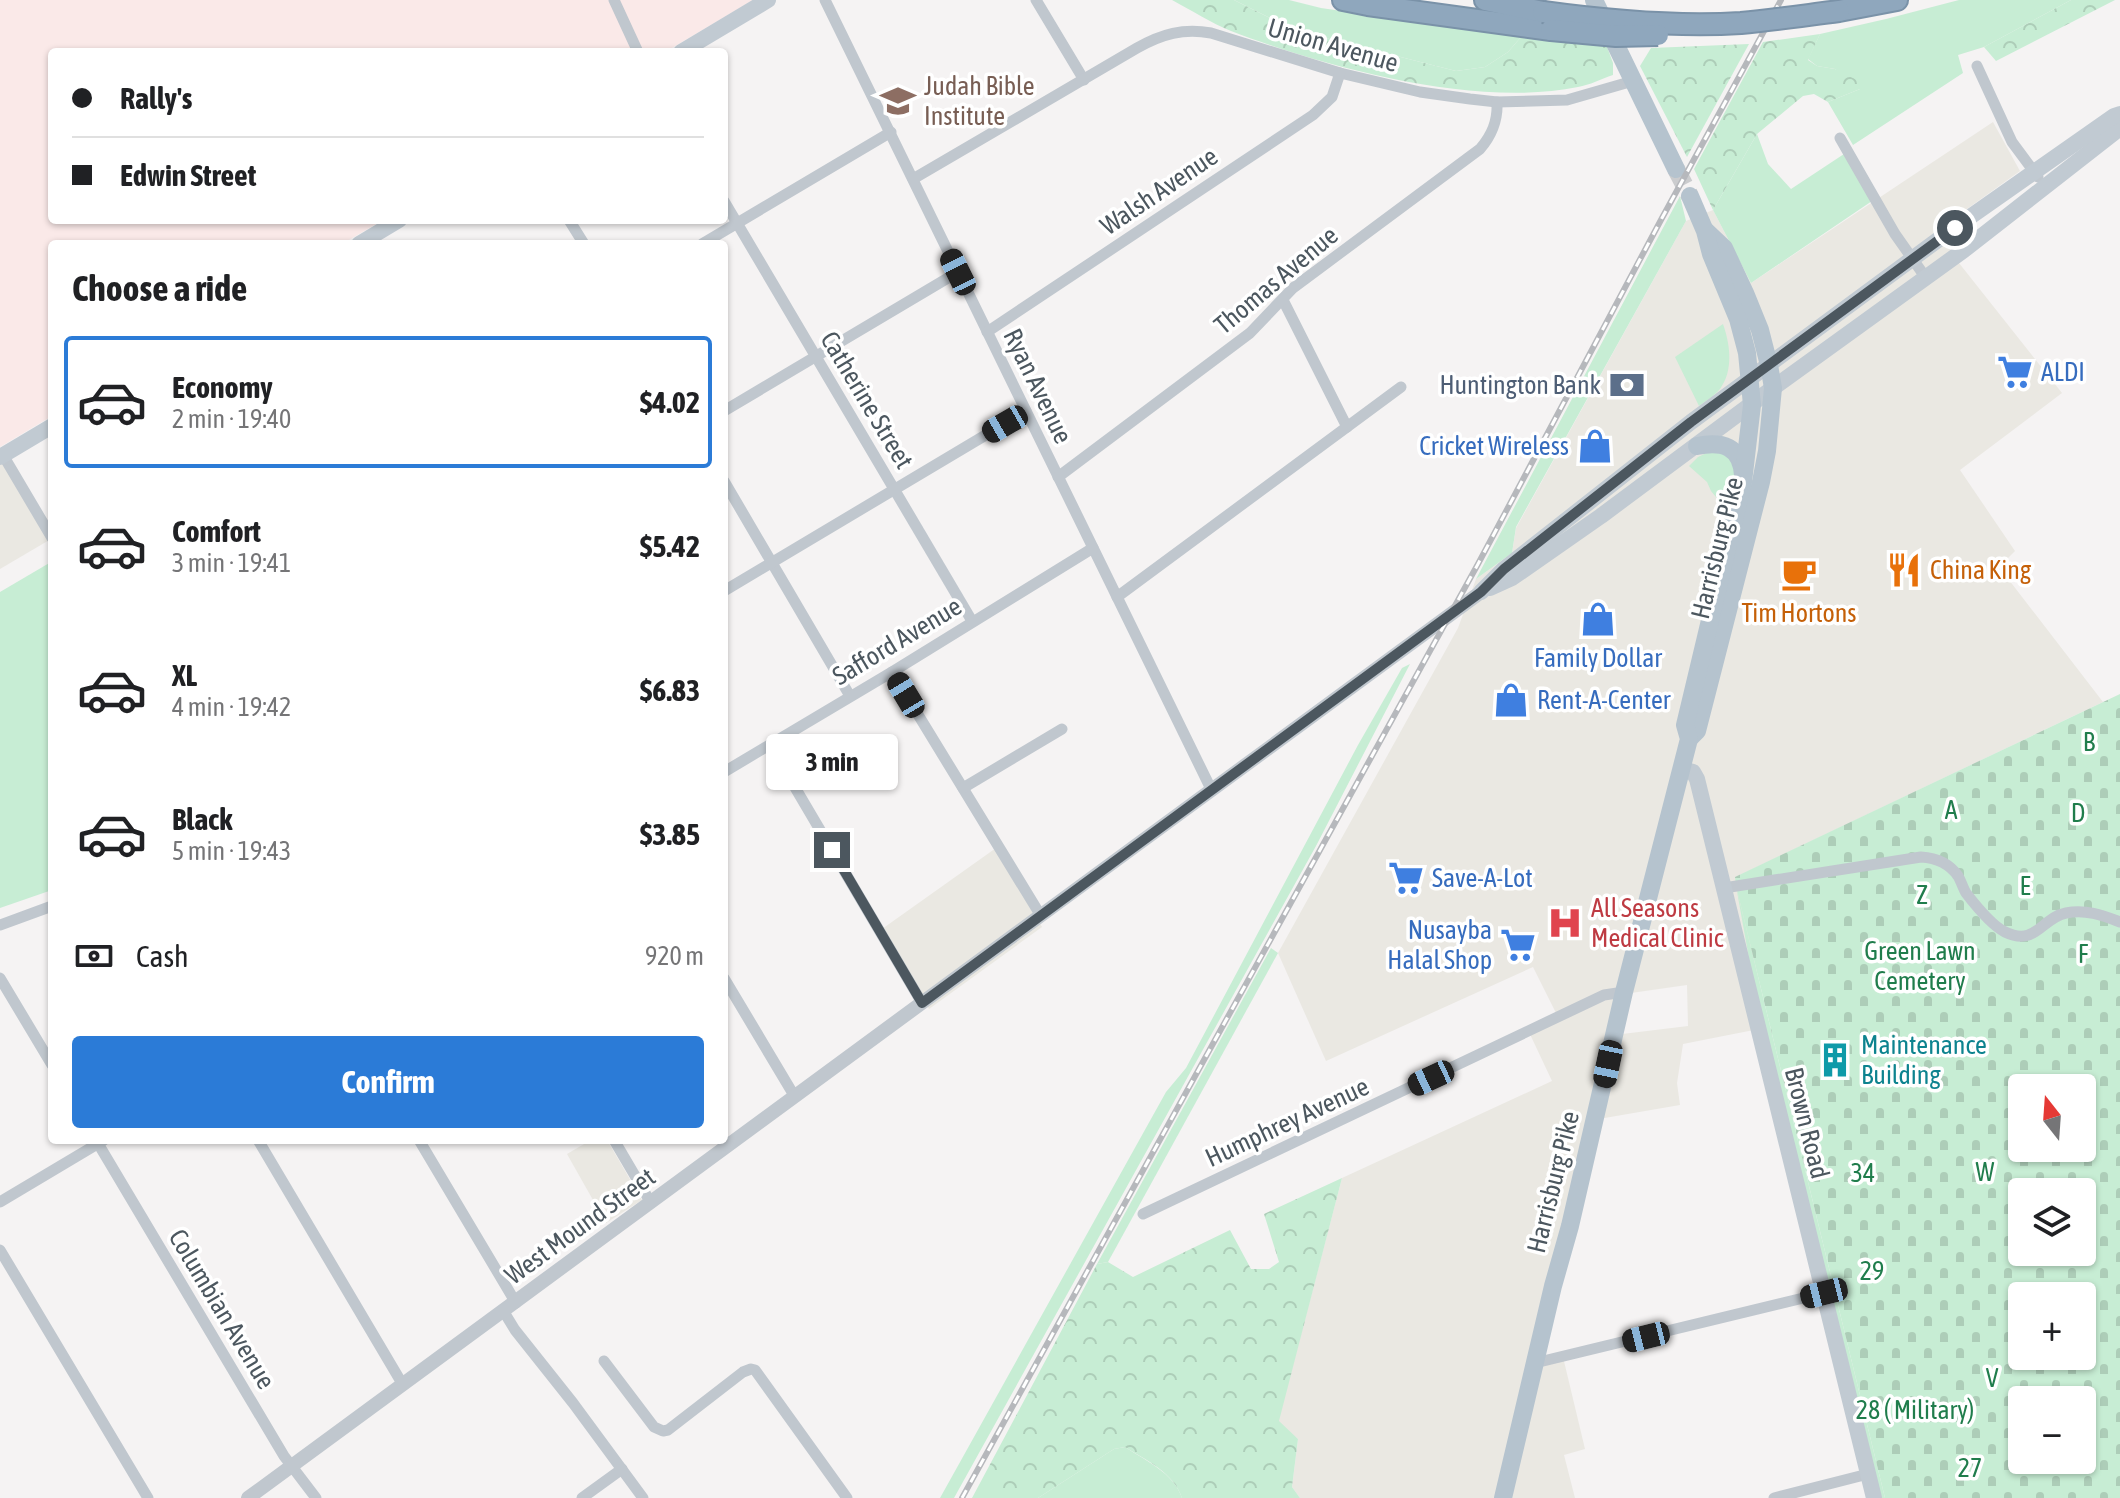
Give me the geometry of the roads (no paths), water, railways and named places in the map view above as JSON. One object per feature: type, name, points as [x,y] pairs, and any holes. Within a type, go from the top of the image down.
[{"type":"highway","points":[[1343,0],[1368,5],[1547,21],[1699,23],[1739,23],[1839,11],[1897,0]]},
{"type":"highway","points":[[1485,0],[1547,21]]},
{"type":"main road","points":[[688,48],[768,0]]},
{"type":"main road","points":[[1594,0],[1676,169]]},
{"type":"main road","name":"West Mound Street","points":[[1481,592],[1504,569],[1691,422],[1912,259],[2120,114]]},
{"type":"main road","name":"West Mound Street","points":[[1481,592],[1512,578],[1601,516],[1926,278],[2120,128]]},
{"type":"main road","points":[[1690,196],[1705,231]]},
{"type":"main road","points":[[366,240],[392,224]]},
{"type":"main road","name":"Harrisburg Pike","points":[[1689,739],[1697,731],[1757,497],[1767,451],[1773,388],[1760,330],[1724,248],[1705,231]]},
{"type":"main road","name":"Harrisburg Pike","points":[[1503,1498],[1624,992],[1682,769],[1689,739],[1685,725],[1743,482],[1752,405],[1747,353],[1738,319],[1711,254],[1705,231]]},
{"type":"main road","points":[[2,456],[48,428]]},
{"type":"main road","points":[[1697,446],[1716,442],[1733,451],[1742,464],[1743,482]]},
{"type":"main road","name":"Brown Road","points":[[1682,769],[1693,772],[1697,779],[1874,1498]]},
{"type":"street","points":[[614,0],[636,48]]},
{"type":"street","name":"Ryan Avenue","points":[[825,0],[1212,791]]},
{"type":"street","points":[[1036,0],[1084,80]]},
{"type":"street","name":"Union Avenue","points":[[913,179],[1152,40],[1167,34],[1196,30],[1340,73],[1420,92],[1497,102],[1567,100],[1633,81]]},
{"type":"street","points":[[1977,66],[2012,142],[2045,187]]},
{"type":"street","name":"Walsh Avenue","points":[[987,332],[1313,115],[1332,97],[1340,73]]},
{"type":"street","name":"Thomas Avenue","points":[[1058,477],[1250,333],[1293,288],[1480,149],[1493,129],[1497,102]]},
{"type":"street","points":[[709,240],[891,132]]},
{"type":"street","points":[[1840,138],[1895,234],[1926,278]]},
{"type":"street","name":"Catherine Street","points":[[728,208],[972,621]]},
{"type":"street","points":[[728,409],[958,272]]},
{"type":"street","points":[[1283,300],[1347,427]]},
{"type":"street","points":[[1117,597],[1401,387]]},
{"type":"street","points":[[728,589],[1026,411]]},
{"type":"street","points":[[2,456],[48,531]]},
{"type":"street","points":[[728,488],[850,696]]},
{"type":"street","name":"Safford Avenue","points":[[728,770],[1093,548]]},
{"type":"street","name":"West Mound Street","points":[[248,1498],[1481,592]]},
{"type":"street","points":[[892,672],[1041,916]]},
{"type":"street","points":[[963,788],[1062,729]]},
{"type":"street","points":[[770,745],[922,1003]]},
{"type":"street","points":[[1724,888],[1921,857],[1936,858],[1952,869],[1965,892],[1994,925],[2006,933],[2025,937],[2031,935],[2067,912],[2090,913],[2120,922]]},
{"type":"street","points":[[0,925],[48,907]]},
{"type":"street","points":[[0,978],[48,1058]]},
{"type":"street","points":[[728,985],[795,1097]]},
{"type":"street","name":"Humphrey Avenue","points":[[1143,1214],[1604,995],[1624,992]]},
{"type":"street","points":[[0,1202],[95,1144]]},
{"type":"street","name":"Columbian Avenue","points":[[102,1144],[291,1466],[316,1498]]},
{"type":"street","points":[[260,1144],[403,1385]]},
{"type":"street","points":[[421,1144],[510,1307],[515,1330],[643,1498]]},
{"type":"street","points":[[616,1144],[651,1203]]},
{"type":"street","points":[[0,1250],[148,1498]]},
{"type":"street","points":[[1535,1363],[1824,1293]]},
{"type":"street","points":[[604,1361],[654,1427],[663,1431],[751,1369],[758,1373],[847,1498]]},
{"type":"street","points":[[582,1498],[622,1469]]},
{"type":"street","points":[[1774,1498],[1868,1474]]},
{"type":"tunnel","points":[[1676,169],[1690,196]]},
{"type":"railway","points":[[962,1498],[1478,564],[1781,0]]},
{"type":"place","name":"Judah Bible Institute","points":[[898,101]]},
{"type":"place","name":"ALDI","points":[[2015,372]]},
{"type":"place","name":"Huntington Bank","points":[[1627,385]]},
{"type":"place","name":"Cricket Wireless","points":[[1595,446]]},
{"type":"place","name":"China King","points":[[1904,570]]},
{"type":"place","name":"Tim Hortons","points":[[1799,574]]},
{"type":"place","name":"Family Dollar","points":[[1598,619]]},
{"type":"place","name":"Rent-A-Center","points":[[1511,700]]},
{"type":"place","name":"Save-A-Lot","points":[[1406,878]]},
{"type":"place","name":"All Seasons Medical Clinic","points":[[1565,923]]},
{"type":"place","name":"Nusayba Halal Shop","points":[[1518,945]]},
{"type":"place","name":"Maintenance Building","points":[[1835,1060]]},
{"type":"park label","name":"B","points":[[2089,742]]},
{"type":"park label","name":"A","points":[[1951,810]]},
{"type":"park label","name":"D","points":[[2078,813]]},
{"type":"park label","name":"E","points":[[2025,886]]},
{"type":"park label","name":"Z","points":[[1922,895]]},
{"type":"park label","name":"F","points":[[2083,954]]},
{"type":"park label","name":"Green Lawn Cemetery","points":[[1920,966]]},
{"type":"park label","name":"W","points":[[1985,1172]]},
{"type":"park label","name":"34","points":[[1863,1173]]},
{"type":"park label","name":"29","points":[[1872,1271]]},
{"type":"park label","name":"V","points":[[1992,1378]]},
{"type":"park label","name":"28 ( Military)","points":[[1915,1410]]},
{"type":"park label","name":"27","points":[[1970,1468]]}]
